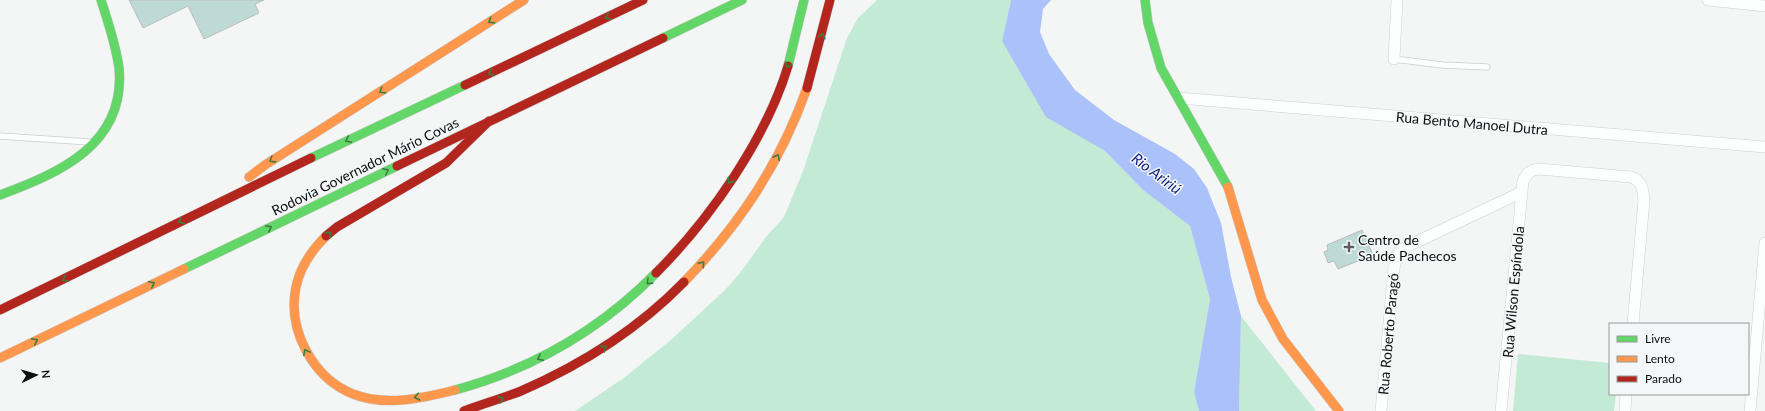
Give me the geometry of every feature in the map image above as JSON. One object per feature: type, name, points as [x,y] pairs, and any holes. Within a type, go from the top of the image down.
[{"type":"main road","points":[[0,195],[33,182],[82,156],[96,143],[106,130],[114,112],[119,77],[116,54],[101,0]]},
{"type":"main road","points":[[216,203],[265,165],[524,0]]},
{"type":"main road","name":"Rodovia Governador Mário Covas","points":[[0,310],[216,203],[643,0]]},
{"type":"main road","name":"Rodovia Governador Mário Covas","points":[[0,358],[742,0]]},
{"type":"main road","points":[[489,121],[446,163],[337,227],[317,244],[303,266],[295,292],[295,318],[302,343],[316,367],[336,385],[360,397],[387,401],[401,400],[442,392],[497,376],[524,366],[574,339],[622,306],[664,268],[701,223],[734,176],[777,96],[787,66],[804,0]]},
{"type":"main road","points":[[464,411],[515,394],[570,368],[624,334],[675,292],[720,244],[740,217],[775,161],[800,106],[813,69],[830,0]]},
{"type":"main road","points":[[1145,0],[1148,24],[1161,68],[1180,98],[1225,180],[1233,201],[1255,280],[1270,316],[1290,349],[1339,411]]},
{"type":"street","points":[[1394,59],[1397,0]]},
{"type":"street","points":[[1708,0],[1765,6]]},
{"type":"street","name":"Rua Bento Manoel Dutra","points":[[1180,98],[1765,147]]},
{"type":"street","name":"Rua Wilson Espíndola","points":[[1501,411],[1523,181],[1526,174],[1532,170],[1539,169],[1631,177],[1636,179],[1641,184],[1644,200],[1633,323]]},
{"type":"street","name":"Rua Roberto Paragó","points":[[1381,411],[1394,268],[1398,253],[1408,246],[1522,192]]},
{"type":"street","points":[[1750,411],[1765,243]]},
{"type":"street","points":[[1625,411],[1626,395]]},
{"type":"lane","points":[[1394,59],[1442,65],[1487,67]]},
{"type":"lane","points":[[0,136],[96,143]]},
{"type":"green space","points":[[877,0],[1011,0],[1002,41],[1046,116],[1105,151],[1143,190],[1190,226],[1210,299],[1194,392],[1199,411],[575,411],[625,377],[672,339],[725,290],[740,273],[766,237],[784,217],[803,171],[847,38],[858,18]]},
{"type":"green space","points":[[1241,316],[1316,411],[1239,411]]},
{"type":"green space","points":[[1518,354],[1609,363],[1609,395],[1616,395],[1614,411],[1513,411]]},
{"type":"water","name":"Rio Aririú","points":[[1011,0],[1051,0],[1043,9],[1040,32],[1049,54],[1075,90],[1114,120],[1175,154],[1194,169],[1207,188],[1221,223],[1231,277],[1241,316],[1239,411],[1199,411],[1194,392],[1210,299],[1190,226],[1143,190],[1105,151],[1046,117],[1002,41]]},
{"type":"building","points":[[129,0],[264,0],[255,4],[259,13],[204,39],[188,6],[143,28]]},
{"type":"building","name":"Centro de Saúde Pachecos","points":[[1362,230],[1373,255],[1338,269],[1334,261],[1328,263],[1324,252],[1328,250],[1327,245]]},
{"type":"traffic: fast","points":[[0,195],[45,177],[85,152],[100,136],[112,117],[118,94],[119,68],[114,42],[101,0]]},
{"type":"traffic: fast","points":[[663,38],[742,0]]},
{"type":"traffic: fast","points":[[788,66],[804,0]]},
{"type":"traffic: fast","points":[[1145,0],[1148,23],[1161,68],[1228,187]]},
{"type":"traffic: fast","points":[[311,158],[465,85]]},
{"type":"traffic: fast","points":[[184,269],[397,166]]},
{"type":"traffic: fast","points":[[455,390],[511,371],[538,359],[563,345],[588,330],[612,312],[656,273]]},
{"type":"traffic: slow","points":[[249,177],[265,165],[524,0]]},
{"type":"traffic: slow","points":[[684,282],[723,238],[756,192],[784,142],[807,88]]},
{"type":"traffic: slow","points":[[1228,187],[1262,300],[1283,339],[1339,411]]},
{"type":"traffic: slow","points":[[326,236],[311,253],[300,273],[294,303],[295,320],[300,336],[306,351],[315,364],[326,377],[339,387],[353,394],[366,398],[391,401],[404,400],[455,390]]},
{"type":"traffic: slow","points":[[0,358],[184,269]]},
{"type":"traffic: jam","points":[[465,85],[643,0]]},
{"type":"traffic: jam","points":[[807,88],[830,0]]},
{"type":"traffic: jam","points":[[397,166],[663,38]]},
{"type":"traffic: jam","points":[[656,273],[696,228],[734,177],[766,122],[788,66]]},
{"type":"traffic: jam","points":[[326,236],[337,227],[446,163],[489,121]]},
{"type":"traffic: jam","points":[[0,310],[311,158]]},
{"type":"traffic: jam","points":[[464,411],[521,391],[587,357],[608,344],[648,315],[684,282]]},
{"type":"place","name":"Centro de Saúde Pachecos","points":[[1349,247]]}]
